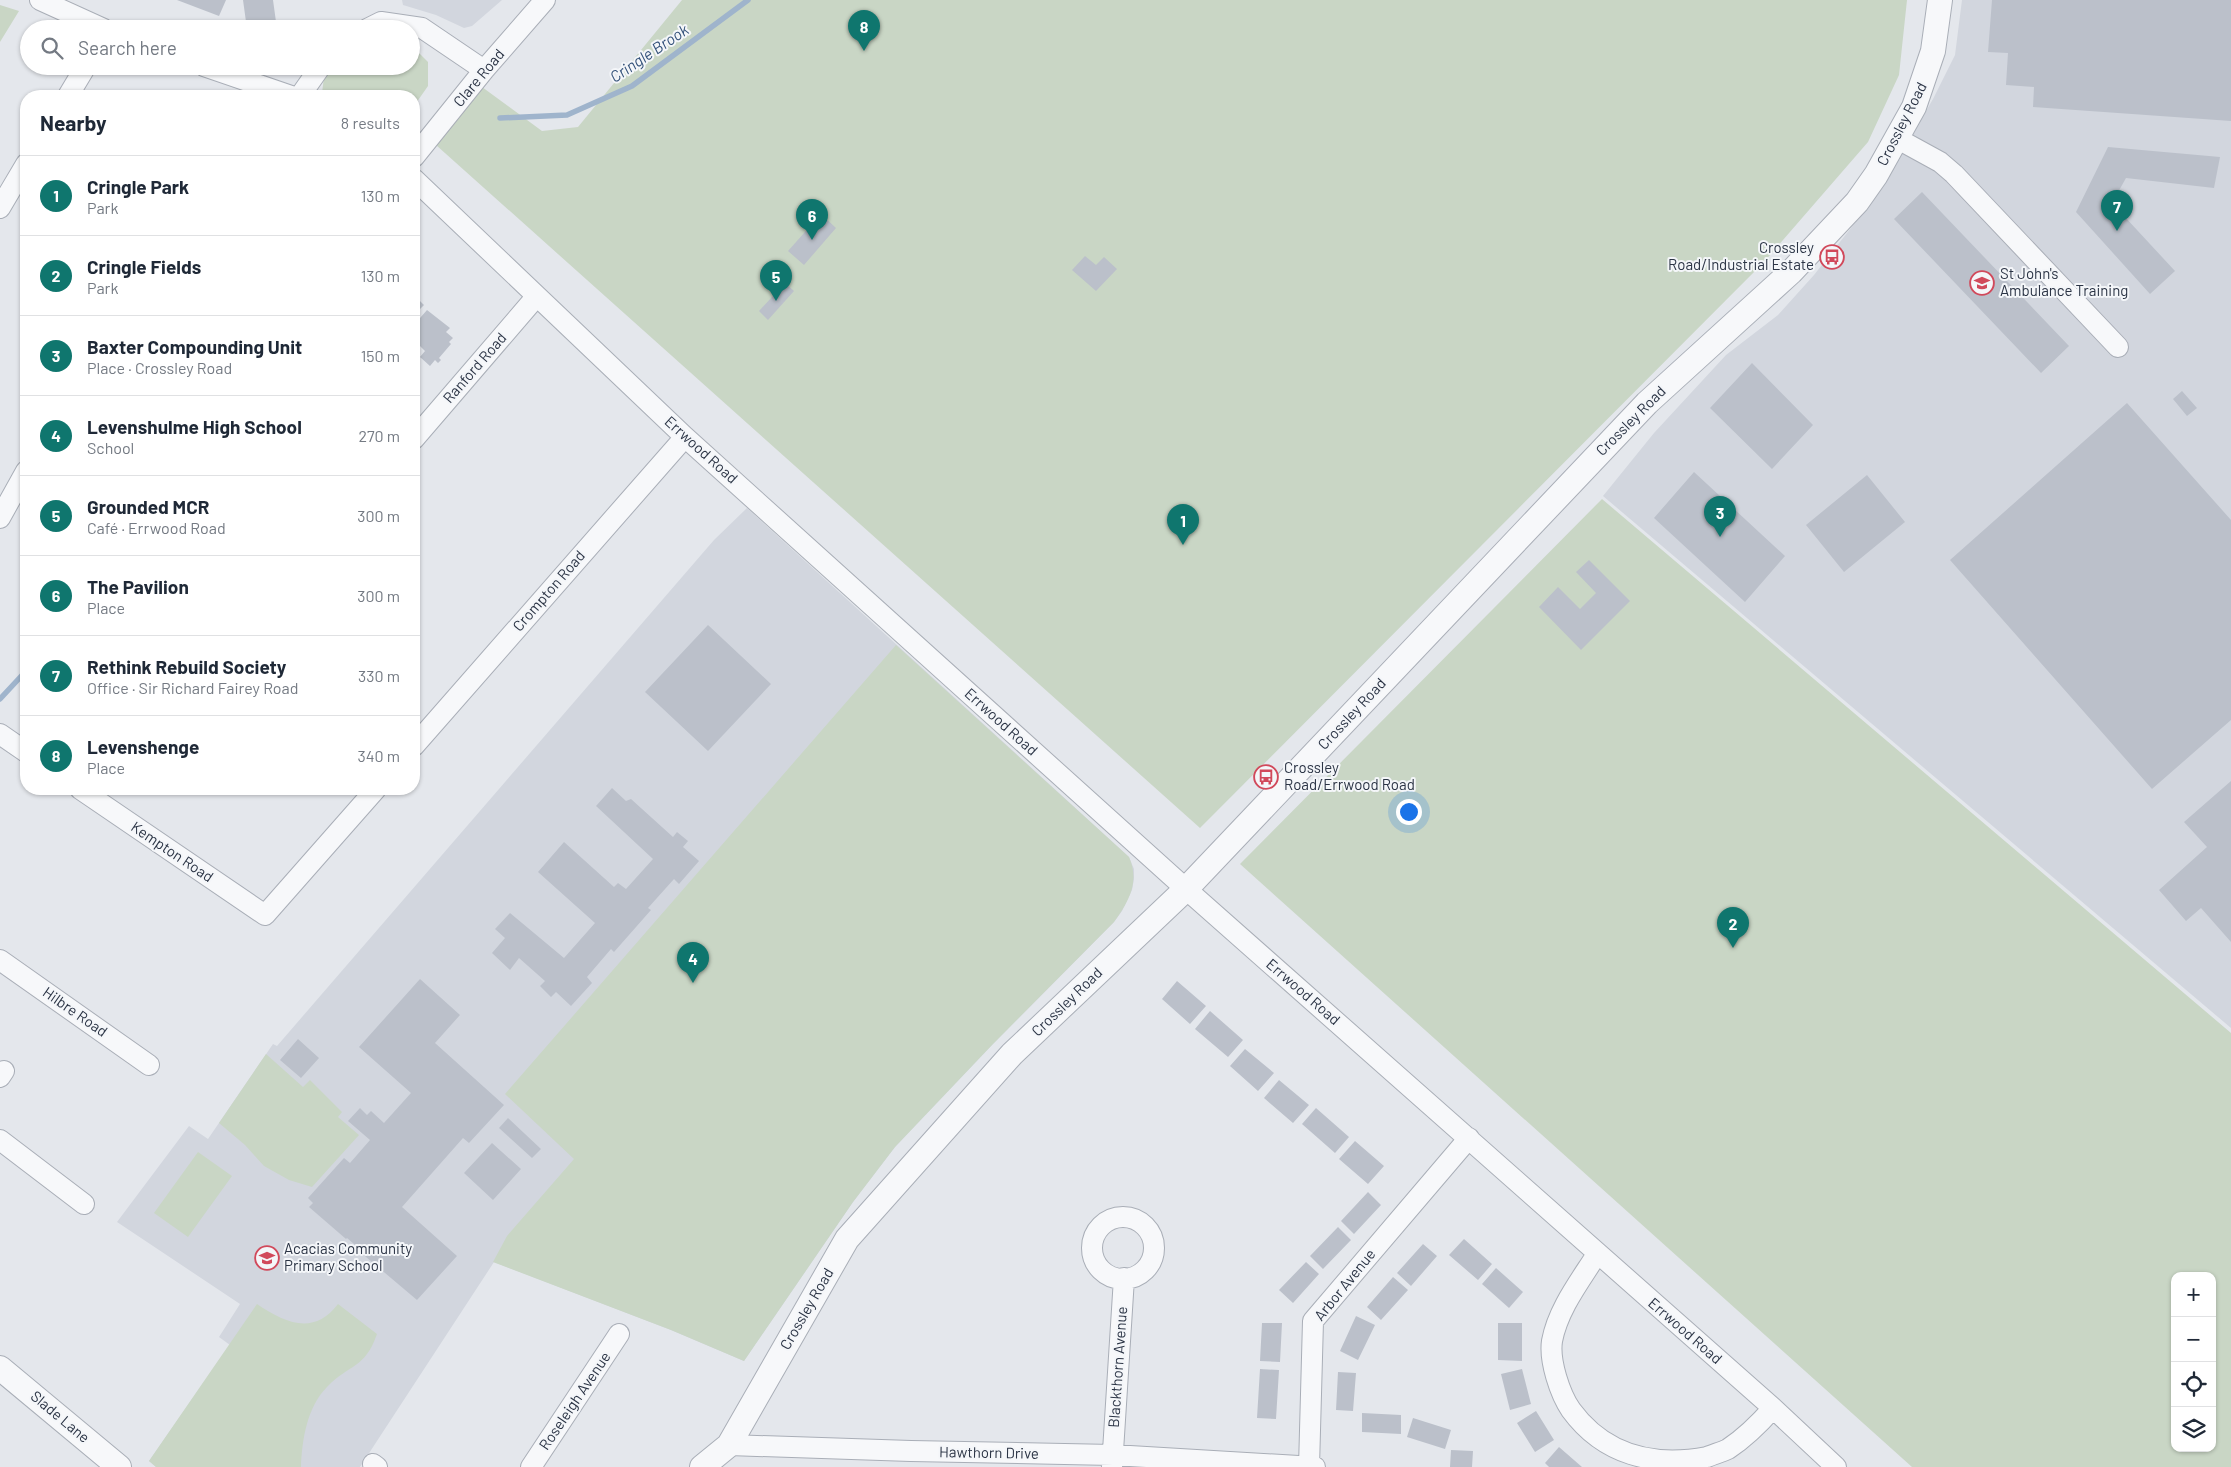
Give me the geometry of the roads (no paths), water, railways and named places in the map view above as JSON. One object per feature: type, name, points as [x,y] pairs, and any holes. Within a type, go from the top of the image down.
[{"type":"street","name":"Clare Road","points":[[420,150],[484,70],[545,0]]},
{"type":"street","name":"Crossley Road","points":[[702,1467],[729,1444],[847,1238],[1012,1054],[1186,888],[1647,403],[1791,272],[1856,202],[1876,175],[1898,139],[1914,107],[1933,51],[1940,0]]},
{"type":"street","points":[[46,1],[85,20]]},
{"type":"street","points":[[420,28],[484,70]]},
{"type":"street","points":[[72,90],[81,75]]},
{"type":"street","points":[[220,75],[244,89]]},
{"type":"street","points":[[304,90],[315,75]]},
{"type":"street","points":[[1898,139],[1940,162],[1954,174],[2118,347]]},
{"type":"street","points":[[0,208],[20,174]]},
{"type":"street","name":"Errwood Road","points":[[420,185],[685,437],[1186,888],[1773,1408],[1836,1467]]},
{"type":"street","name":"Ranford Road","points":[[420,432],[536,297]]},
{"type":"street","name":"Crompton Road","points":[[420,739],[685,437]]},
{"type":"street","points":[[0,518],[20,483]]},
{"type":"street","points":[[0,734],[20,748]]},
{"type":"street","name":"Kempton Road","points":[[107,796],[265,915],[371,795]]},
{"type":"street","name":"Hilbre Road","points":[[0,960],[149,1065]]},
{"type":"street","name":"Arbor Avenue","points":[[1309,1467],[1313,1321],[1469,1138]]},
{"type":"street","points":[[0,1140],[84,1204]]},
{"type":"street","points":[[1597,1254],[1566,1302],[1552,1342],[1554,1371],[1566,1402],[1583,1426],[1605,1444],[1640,1462],[1671,1464],[1696,1461],[1726,1450],[1751,1432],[1773,1408]]},
{"type":"street","name":"Blackthorn Avenue","points":[[1112,1461],[1124,1278]]},
{"type":"street","name":"Roseleigh Avenue","points":[[531,1467],[619,1334]]},
{"type":"street","name":"Slade Lane","points":[[0,1368],[120,1467]]},
{"type":"street","name":"Hawthorn Drive","points":[[729,1444],[911,1459],[1112,1461],[1309,1467]]},
{"type":"street","points":[[1309,1467],[1315,1467]]},
{"type":"waterway","name":"Cringle Brook","points":[[500,118],[567,115],[632,86],[748,0]]},
{"type":"waterway","name":"Cringle Brook","points":[[0,699],[20,677]]},
{"type":"place","name":"Levenshenge","points":[[864,51]]},
{"type":"place","name":"Rethink Rebuild Society","points":[[2117,231]]},
{"type":"place","name":"The Pavilion","points":[[812,240]]},
{"type":"place","name":"Crossley Road/Industrial Estate","points":[[1832,257]]},
{"type":"place","name":"St John's Ambulance Training","points":[[1982,283]]},
{"type":"place","name":"Grounded MCR","points":[[776,301]]},
{"type":"place","name":"Baxter Compounding Unit","points":[[1720,537]]},
{"type":"place","name":"Cringle Park","points":[[1183,545]]},
{"type":"place","name":"Crossley Road/Errwood Road","points":[[1266,777]]},
{"type":"place","name":"Cringle Fields","points":[[1733,948]]},
{"type":"place","name":"Levenshulme High School","points":[[693,983]]},
{"type":"place","name":"Acacias Community Primary School","points":[[267,1258]]}]
